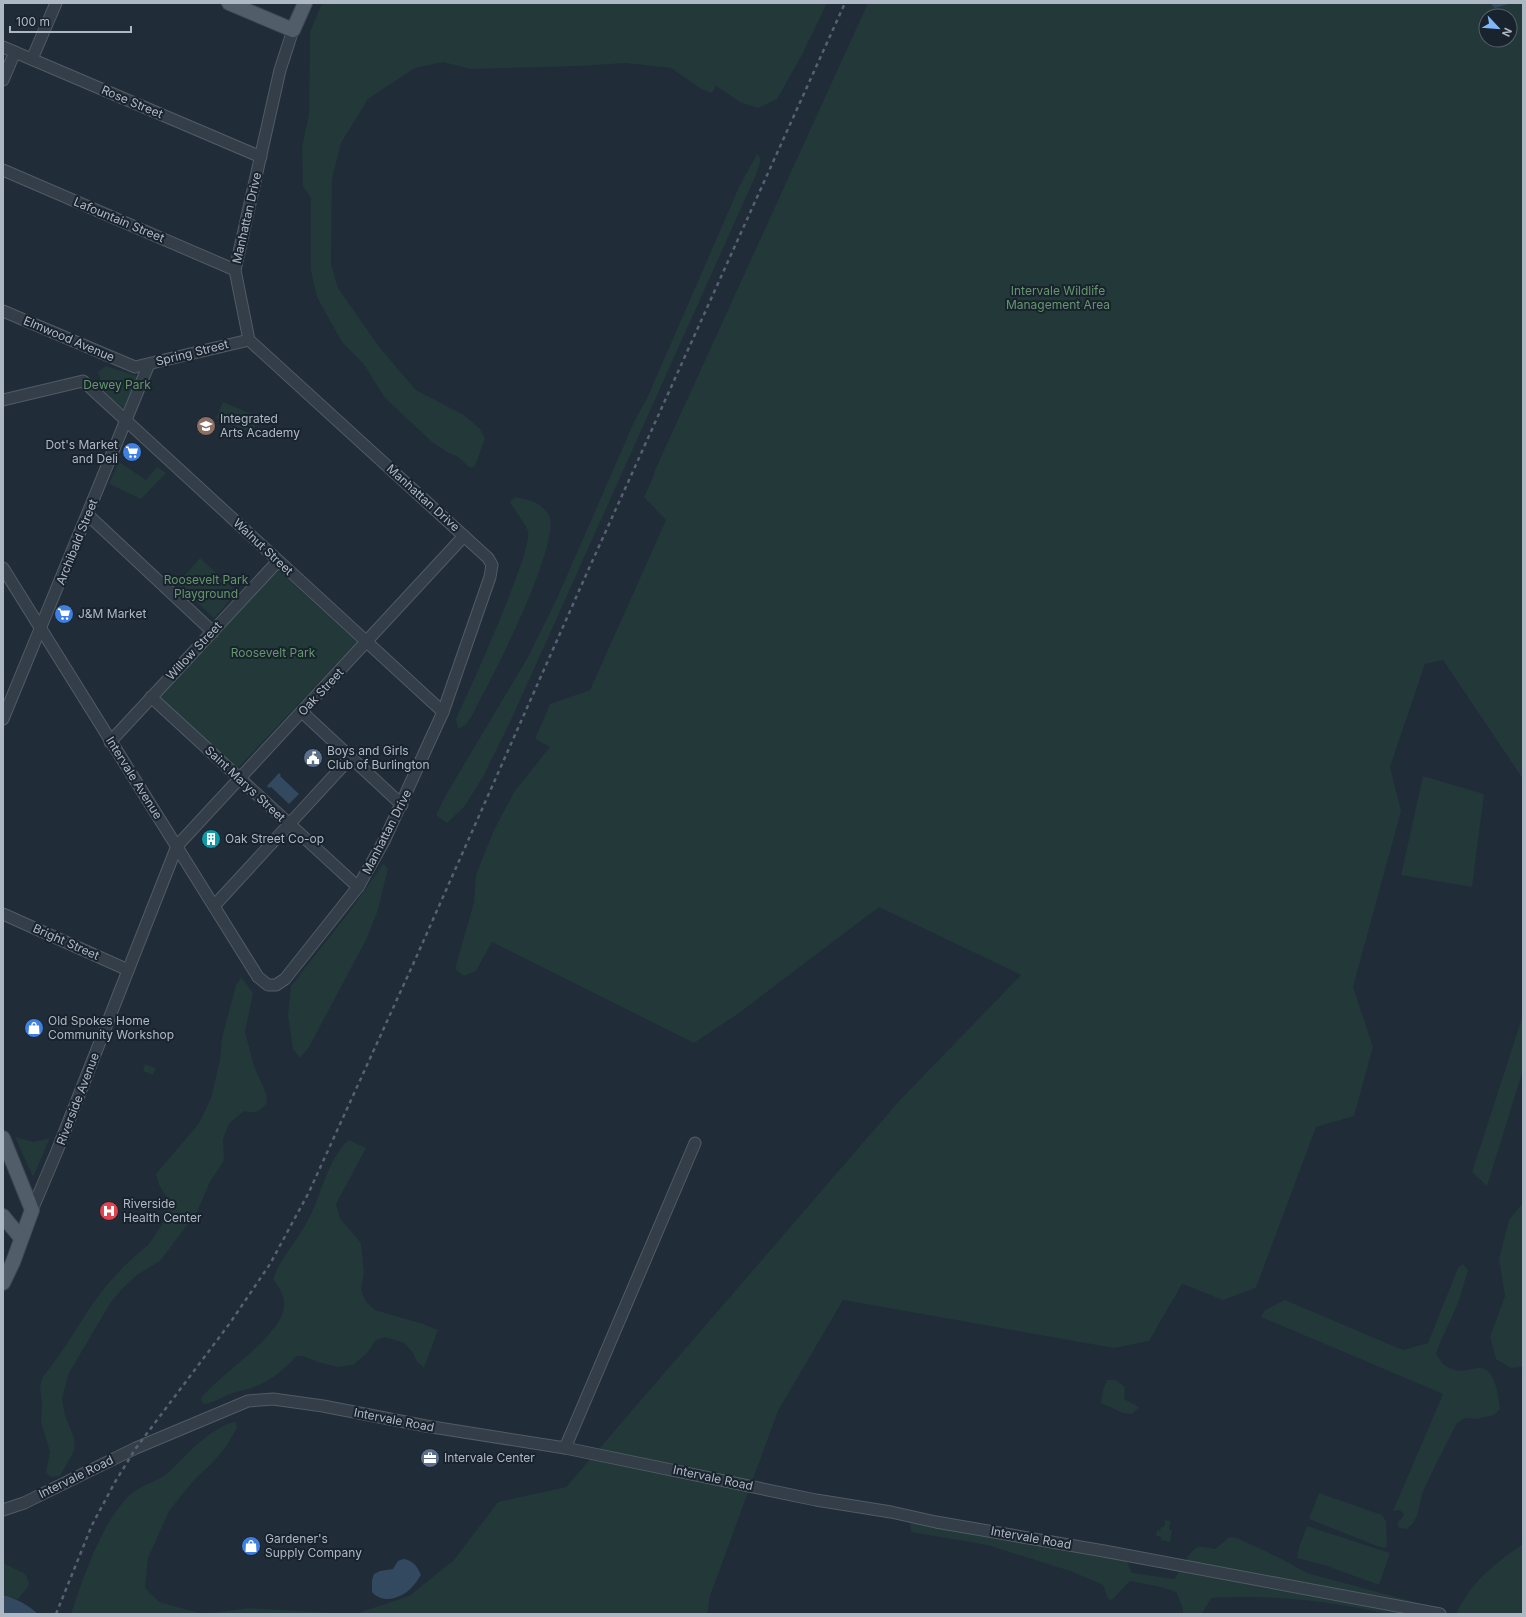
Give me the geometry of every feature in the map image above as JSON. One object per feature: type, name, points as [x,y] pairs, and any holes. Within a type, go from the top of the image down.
[{"type":"main road","points":[[229,3],[293,30]]},
{"type":"main road","name":"Manhattan Drive","points":[[293,30],[305,3]]},
{"type":"main road","points":[[3,1138],[32,1210]]},
{"type":"main road","name":"Riverside Avenue","points":[[3,1283],[13,1262],[32,1210]]},
{"type":"main road","points":[[3,1216],[21,1238]]},
{"type":"street","points":[[32,59],[56,3]]},
{"type":"street","name":"Manhattan Drive","points":[[268,985],[276,985],[285,979],[358,887],[381,848],[402,805],[443,712],[492,572],[492,564],[488,558],[249,340],[235,270],[280,70],[293,30]]},
{"type":"street","name":"Rose Street","points":[[3,47],[261,156]]},
{"type":"street","points":[[3,80],[15,52]]},
{"type":"street","name":"Lafountain Street","points":[[3,170],[235,270]]},
{"type":"street","name":"Elmwood Avenue","points":[[3,311],[135,367]]},
{"type":"street","name":"Spring Street","points":[[135,367],[249,340]]},
{"type":"street","name":"Archibald Street","points":[[3,719],[149,364]]},
{"type":"street","name":"Walnut Street","points":[[3,400],[83,381],[443,712]]},
{"type":"street","points":[[88,515],[213,632]]},
{"type":"street","name":"Oak Street","points":[[176,846],[240,779],[464,536]]},
{"type":"street","name":"Willow Street","points":[[110,742],[278,561]]},
{"type":"street","name":"Intervale Avenue","points":[[3,569],[258,977],[268,985]]},
{"type":"street","name":"Saint Marys Street","points":[[152,698],[358,887]]},
{"type":"street","points":[[302,712],[402,805]]},
{"type":"street","points":[[214,906],[352,757]]},
{"type":"street","name":"Riverside Avenue","points":[[32,1210],[58,1151],[176,846]]},
{"type":"street","name":"Bright Street","points":[[3,914],[128,970]]},
{"type":"street","points":[[565,1448],[695,1143]]},
{"type":"street","name":"Intervale Road","points":[[3,1510],[24,1503],[136,1448],[248,1401],[273,1399],[426,1426],[565,1448],[816,1500],[1104,1551],[1440,1614]]},
{"type":"green space","points":[[322,3],[827,3],[802,55],[777,99],[758,108],[740,102],[716,86],[712,93],[701,89],[671,68],[626,63],[580,66],[470,69],[443,62],[415,68],[368,99],[341,143],[332,179],[331,264],[338,288],[380,348],[416,390],[464,415],[480,429],[485,438],[475,466],[470,468],[457,456],[450,454],[432,442],[385,398],[363,363],[342,342],[317,297],[311,271],[311,198],[303,186],[302,147],[309,114],[310,32]]},
{"type":"green space","name":"Intervale Wildlife Management Area","points":[[868,3],[1523,3],[1523,779],[1443,660],[1425,664],[1390,767],[1401,811],[1353,987],[1373,1047],[1354,1116],[1316,1127],[1256,1288],[1223,1300],[1182,1284],[1149,1341],[1114,1348],[843,1300],[778,1411],[710,1596],[707,1614],[355,1614],[409,1596],[454,1560],[498,1502],[566,1487],[899,1101],[1021,975],[879,907],[739,1013],[694,1043],[492,942],[476,971],[464,976],[455,969],[474,902],[476,875],[493,832],[514,792],[550,747],[535,739],[550,704],[590,690],[666,520],[644,497]]},
{"type":"green space","points":[[757,154],[761,159],[756,175],[512,718],[483,777],[464,807],[447,823],[436,815],[447,793],[528,657],[558,596],[634,422],[648,396],[739,187]]},
{"type":"green space","name":"Dewey Park","points":[[106,366],[137,376],[123,408],[96,386],[97,383],[101,381],[98,372]]},
{"type":"green space","points":[[223,402],[259,417],[252,433],[216,418]]},
{"type":"green space","points":[[119,462],[146,480],[157,467],[166,473],[141,499],[109,484]]},
{"type":"green space","points":[[515,497],[536,503],[545,509],[550,518],[550,534],[544,556],[524,609],[499,663],[470,719],[466,724],[458,729],[456,719],[511,592],[527,544],[528,531],[510,502]]},
{"type":"green space","name":"Roosevelt Park Playground","points":[[200,558],[237,592],[214,618],[177,584]]},
{"type":"green space","name":"Roosevelt Park","points":[[277,569],[357,642],[235,771],[158,697]]},
{"type":"green space","points":[[1423,776],[1484,794],[1472,887],[1401,875]]},
{"type":"green space","points":[[383,864],[388,868],[378,910],[367,938],[309,1047],[300,1058],[293,1049],[288,1015],[291,986],[350,911]]},
{"type":"green space","points":[[241,977],[253,993],[245,1032],[254,1066],[266,1093],[267,1103],[257,1112],[244,1111],[229,1124],[223,1139],[224,1160],[210,1182],[197,1212],[160,1261],[137,1275],[111,1302],[69,1373],[62,1399],[65,1416],[74,1437],[75,1449],[60,1476],[51,1477],[46,1472],[50,1452],[41,1422],[42,1404],[40,1386],[43,1377],[93,1303],[124,1266],[149,1244],[165,1220],[169,1207],[167,1198],[159,1185],[156,1174],[199,1123],[211,1098],[220,1060],[222,1038],[236,985]]},
{"type":"green space","points":[[1523,1015],[1523,1070],[1487,1186],[1472,1172]]},
{"type":"green space","points":[[145,1064],[156,1068],[153,1075],[143,1071]]},
{"type":"green space","points":[[15,1137],[34,1142],[50,1138],[33,1177]]},
{"type":"green space","points":[[349,1140],[366,1148],[336,1204],[340,1218],[361,1243],[364,1272],[361,1290],[366,1302],[375,1310],[438,1330],[424,1368],[417,1362],[413,1353],[404,1343],[385,1337],[376,1340],[367,1353],[353,1365],[337,1367],[303,1356],[297,1356],[272,1378],[251,1388],[203,1404],[201,1398],[210,1388],[262,1342],[273,1330],[280,1318],[284,1307],[284,1299],[273,1279],[276,1271],[314,1209],[335,1157]]},
{"type":"green space","points":[[1521,1205],[1523,1206],[1523,1367],[1511,1368],[1496,1359],[1490,1337],[1505,1296],[1499,1259],[1509,1220]]},
{"type":"green space","points":[[1463,1264],[1468,1270],[1462,1290],[1436,1354],[1443,1364],[1455,1370],[1479,1368],[1485,1369],[1489,1372],[1493,1377],[1497,1390],[1500,1409],[1494,1415],[1476,1419],[1465,1418],[1457,1423],[1422,1494],[1418,1513],[1413,1523],[1407,1529],[1399,1528],[1397,1523],[1404,1514],[1400,1510],[1393,1511],[1443,1394],[1261,1317],[1265,1310],[1285,1300],[1403,1350],[1428,1343],[1458,1268]]},
{"type":"green space","points":[[1107,1380],[1116,1380],[1125,1387],[1124,1399],[1139,1407],[1132,1414],[1123,1413],[1101,1403],[1103,1390]]},
{"type":"green space","points":[[236,1422],[237,1428],[225,1448],[194,1480],[169,1511],[148,1558],[145,1588],[159,1602],[203,1614],[71,1614],[94,1551],[120,1506],[134,1491],[171,1470],[210,1434],[227,1424]]},
{"type":"green space","points":[[1319,1493],[1382,1515],[1386,1521],[1387,1546],[1385,1548],[1377,1546],[1309,1519]]},
{"type":"green space","points":[[1165,1520],[1171,1521],[1169,1529],[1172,1530],[1170,1542],[1161,1540],[1161,1537],[1156,1536],[1157,1530],[1160,1531],[1161,1527],[1164,1527]]},
{"type":"green space","points":[[910,1523],[1110,1557],[1127,1562],[1132,1573],[1174,1579],[1188,1556],[1195,1549],[1199,1547],[1207,1547],[1215,1549],[1229,1537],[1237,1538],[1282,1559],[1307,1573],[1433,1607],[1434,1614],[1393,1615],[1322,1602],[1278,1598],[1233,1597],[1211,1598],[1202,1614],[1183,1614],[1183,1608],[1176,1592],[1161,1587],[1130,1581],[1112,1600],[1108,1599],[1103,1585],[1073,1572],[987,1545],[911,1532]]},
{"type":"green space","points":[[1307,1526],[1390,1553],[1379,1585],[1327,1566],[1297,1558],[1299,1547]]},
{"type":"green space","points":[[1523,1544],[1523,1614],[1456,1614],[1468,1593],[1484,1574]]},
{"type":"green space","points":[[3,1563],[25,1574],[29,1582],[28,1587],[18,1599],[3,1595]]},
{"type":"green space","points":[[249,1608],[350,1614],[204,1614]]},
{"type":"water","points":[[1490,3],[1512,3],[1495,8]]},
{"type":"water","points":[[279,773],[281,775],[280,776],[299,794],[289,804],[271,787],[269,788],[267,786]]},
{"type":"water","points":[[403,1559],[412,1562],[421,1575],[409,1590],[399,1597],[387,1599],[377,1596],[372,1592],[372,1580],[374,1574],[380,1571],[393,1569],[398,1561]]},
{"type":"water","points":[[3,1595],[22,1602],[38,1614],[3,1614]]},
{"type":"railway","points":[[56,1614],[92,1525],[115,1482],[136,1448],[230,1323],[270,1264],[309,1192],[415,960],[586,575],[845,3]]},
{"type":"place","name":"Integrated Arts Academy","points":[[206,426]]},
{"type":"place","name":"Dot's Market and Deli","points":[[132,452]]},
{"type":"place","name":"J&M Market","points":[[64,614]]},
{"type":"place","name":"Boys and Girls Club of Burlington","points":[[313,758]]},
{"type":"place","name":"Oak Street Co-op","points":[[211,839]]},
{"type":"place","name":"Old Spokes Home Community Workshop","points":[[34,1028]]},
{"type":"place","name":"Riverside Health Center","points":[[109,1211]]},
{"type":"place","name":"Intervale Center","points":[[430,1458]]},
{"type":"place","name":"Gardener's Supply Company","points":[[251,1546]]}]
